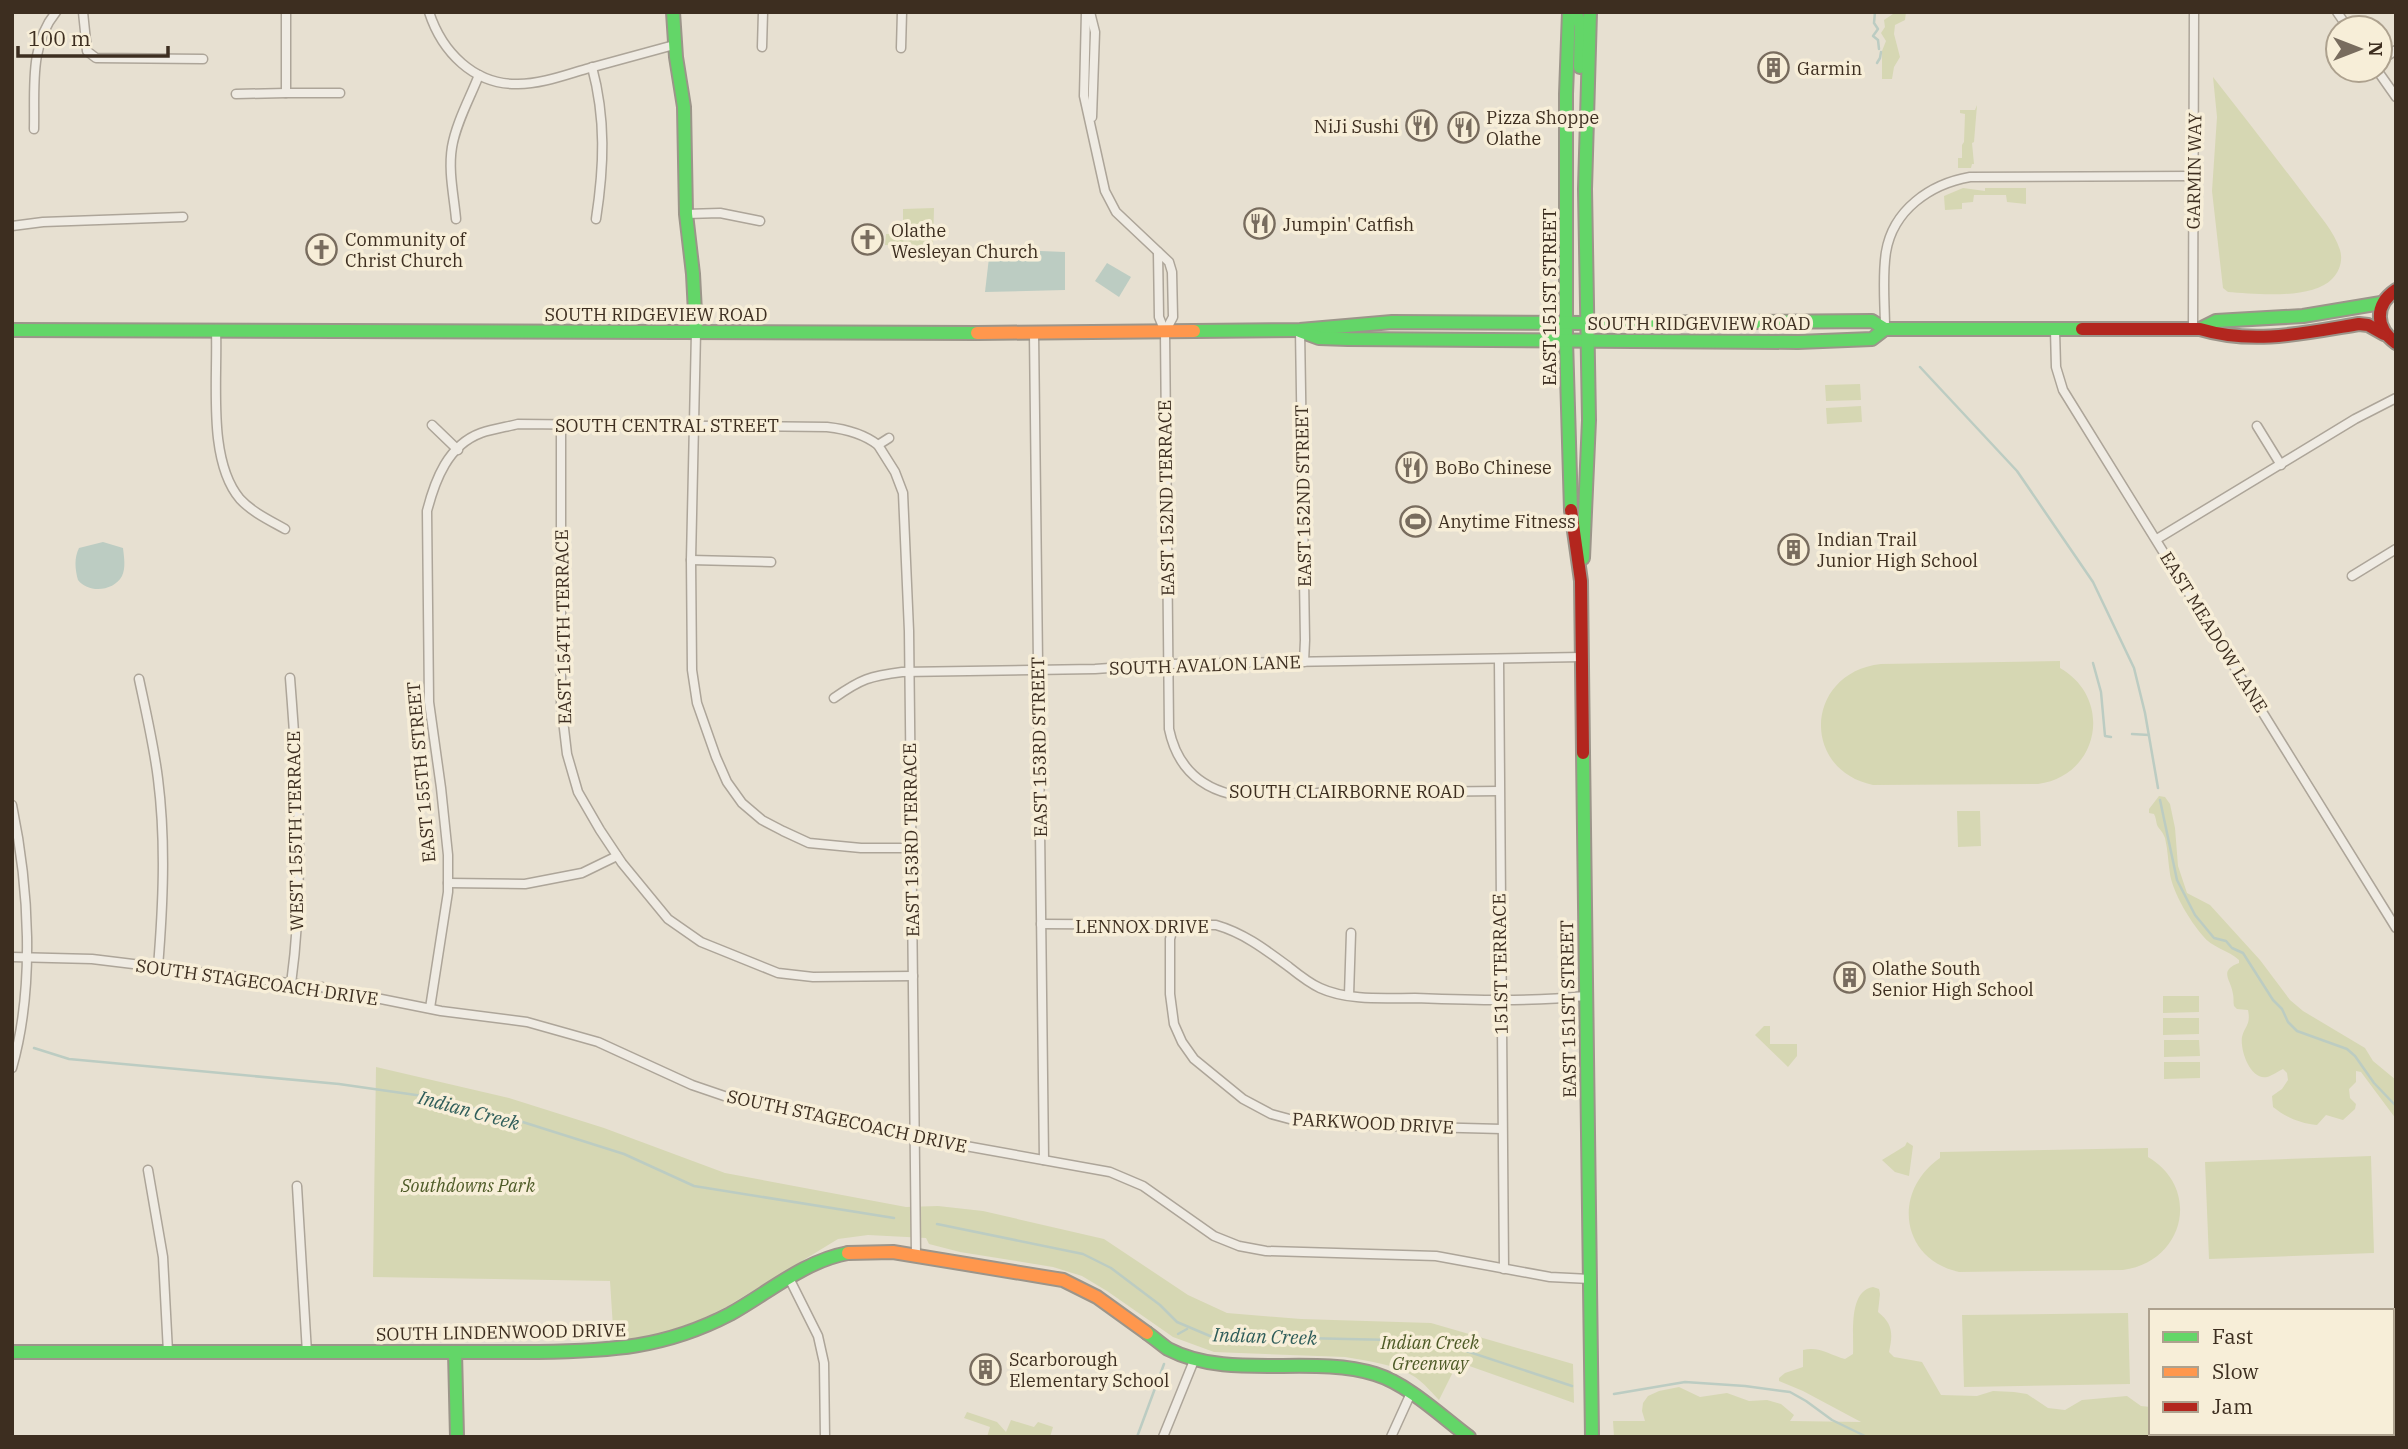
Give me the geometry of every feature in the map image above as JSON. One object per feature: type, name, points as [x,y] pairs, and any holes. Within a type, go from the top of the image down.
[{"type":"main road","points":[[673,12],[674,45],[684,107],[686,214],[696,331]]},
{"type":"main road","name":"EAST 151ST STREET","points":[[1569,12],[1566,94],[1566,340],[1570,501],[1581,581]]},
{"type":"main road","points":[[1575,12],[1581,25],[1580,139],[1586,150]]},
{"type":"main road","name":"EAST 151ST STREET","points":[[1590,12],[1586,150],[1588,501],[1581,581],[1592,1437]]},
{"type":"main road","points":[[2393,341],[2378,319],[2381,303],[2396,290]]},
{"type":"main road","name":"SOUTH RIDGEVIEW ROAD","points":[[2196,329],[2216,321],[2303,316],[2381,303]]},
{"type":"main road","name":"SOUTH RIDGEVIEW ROAD","points":[[12,330],[1034,333],[1300,330],[1430,322],[1872,321],[1885,329],[2196,329],[2218,336],[2260,337],[2359,324],[2368,325],[2393,341]]},
{"type":"main road","name":"SOUTH RIDGEVIEW ROAD","points":[[1300,330],[1320,338],[1798,342],[1869,340],[1885,329]]},
{"type":"main road","name":"SOUTH LINDENWOOD DRIVE","points":[[12,1352],[455,1352],[606,1350],[644,1346],[704,1326],[813,1264],[839,1254],[866,1250],[916,1255],[1063,1280],[1097,1297],[1169,1349],[1195,1358],[1224,1365],[1355,1370],[1396,1383],[1468,1437]]},
{"type":"main road","points":[[455,1352],[457,1437]]},
{"type":"street","points":[[34,128],[36,55],[48,22],[56,12]]},
{"type":"street","points":[[83,12],[86,51],[96,58],[203,59]]},
{"type":"street","points":[[286,12],[286,93]]},
{"type":"street","points":[[429,12],[439,37],[457,60],[479,75],[498,82],[518,84],[551,79],[674,45]]},
{"type":"street","points":[[762,47],[763,12]]},
{"type":"street","points":[[901,48],[902,12]]},
{"type":"street","points":[[1088,12],[1084,96],[1098,165],[1109,202],[1116,212],[1169,262],[1172,272],[1173,317],[1165,332]]},
{"type":"street","name":"GARMIN WAY","points":[[2194,12],[2196,329]]},
{"type":"street","points":[[592,68],[604,133],[603,169],[596,219]]},
{"type":"street","points":[[456,219],[452,147],[479,75]]},
{"type":"street","points":[[236,94],[340,93]]},
{"type":"street","points":[[1885,329],[1885,255],[1893,231],[1909,208],[1943,184],[1970,177],[2194,176]]},
{"type":"street","points":[[686,214],[720,213],[760,221]]},
{"type":"street","points":[[12,226],[43,222],[183,217]]},
{"type":"street","points":[[1158,252],[1159,317],[1165,332]]},
{"type":"street","name":"EAST 152ND STREET","points":[[1300,330],[1304,662]]},
{"type":"street","name":"EAST MEADOW LANE","points":[[2055,330],[2056,367],[2063,390],[2396,928]]},
{"type":"street","points":[[216,331],[218,448],[222,468],[247,506],[285,529]]},
{"type":"street","points":[[696,331],[690,637],[697,703],[716,757],[727,782],[742,803],[762,820],[809,843],[861,848],[911,848]]},
{"type":"street","name":"EAST 152ND TERRACE","points":[[1165,332],[1168,664]]},
{"type":"street","name":"EAST 153RD STREET","points":[[1034,333],[1044,1160]]},
{"type":"street","points":[[2157,539],[2355,419],[2396,398]]},
{"type":"street","name":"SOUTH CENTRAL STREET","points":[[458,450],[479,433],[518,424],[827,427],[863,436],[878,445]]},
{"type":"street","name":"EAST 154TH TERRACE","points":[[561,424],[561,703],[567,754],[578,792],[617,856],[668,919],[701,942],[745,961],[778,973],[813,977],[914,976]]},
{"type":"street","points":[[432,425],[458,450]]},
{"type":"street","points":[[2257,426],[2281,465]]},
{"type":"street","points":[[878,445],[889,438]]},
{"type":"street","name":"EAST 153RD TERRACE","points":[[878,445],[895,472],[903,493],[909,672],[916,1255]]},
{"type":"street","name":"EAST 155TH STREET","points":[[430,1008],[448,883],[445,821],[429,702],[427,511],[434,483],[447,460],[458,450]]},
{"type":"street","points":[[2352,576],[2396,549]]},
{"type":"street","points":[[691,560],[771,562]]},
{"type":"street","name":"SOUTH AVALON LANE","points":[[834,698],[852,685],[874,675],[909,672],[1168,664],[1582,657]]},
{"type":"street","name":"151ST TERRACE","points":[[1499,660],[1504,1269]]},
{"type":"street","name":"SOUTH CLAIRBORNE ROAD","points":[[1168,664],[1169,729],[1175,753],[1194,778],[1218,791],[1239,794],[1499,791]]},
{"type":"street","name":"WEST 155TH TERRACE","points":[[290,678],[300,894],[298,936],[291,984]]},
{"type":"street","points":[[139,679],[159,793],[163,876],[158,967]]},
{"type":"street","points":[[12,805],[24,882],[26,957],[22,1026],[12,1068]]},
{"type":"street","points":[[448,883],[525,884],[582,873],[617,856]]},
{"type":"street","name":"LENNOX DRIVE","points":[[1041,924],[1203,924],[1233,930],[1258,944],[1311,984],[1331,992],[1349,995],[1375,998],[1500,1000],[1585,996]]},
{"type":"street","name":"PARKWOOD DRIVE","points":[[1174,925],[1170,939],[1170,994],[1174,1024],[1194,1059],[1242,1099],[1271,1114],[1308,1124],[1502,1129]]},
{"type":"street","points":[[1349,995],[1351,933]]},
{"type":"street","name":"SOUTH STAGECOACH DRIVE","points":[[12,957],[92,959],[321,987],[430,1008],[527,1022],[598,1042],[692,1085],[736,1100],[915,1136],[1097,1168],[1128,1178],[1204,1230],[1224,1241],[1248,1248],[1266,1251],[1436,1256],[1558,1278],[1590,1279]]},
{"type":"street","points":[[148,1170],[163,1257],[168,1352]]},
{"type":"street","points":[[297,1185],[307,1353]]},
{"type":"street","points":[[789,1278],[818,1336],[824,1363],[825,1437]]},
{"type":"street","points":[[1163,1437],[1195,1358]]},
{"type":"street","points":[[1391,1437],[1410,1393]]},
{"type":"green space","points":[[1896,12],[1906,12],[1905,20],[1895,25],[1894,34],[1900,57],[1894,67],[1892,79],[1882,79],[1882,51],[1886,41],[1881,33],[1885,27],[1884,20]]},
{"type":"green space","points":[[2213,77],[2334,236],[2341,254],[2340,265],[2335,276],[2323,286],[2283,294],[2228,292],[2223,288],[2212,191],[2217,117]]},
{"type":"green space","points":[[1977,105],[1972,143],[1974,164],[1971,168],[1958,168],[1958,158],[1962,158],[1965,114],[1960,113],[1960,110],[1975,110]]},
{"type":"green space","points":[[1963,188],[1985,191],[1985,188],[2026,188],[2026,204],[2007,202],[2006,195],[1974,195],[1973,202],[1962,203],[1962,209],[1945,210],[1944,196]]},
{"type":"green space","points":[[934,208],[933,247],[928,249],[928,246],[885,245],[886,234],[903,234],[903,209]]},
{"type":"green space","points":[[1860,384],[1861,400],[1826,401],[1825,385]]},
{"type":"green space","points":[[1861,406],[1862,422],[1827,424],[1826,408]]},
{"type":"green space","points":[[2060,661],[2060,668],[2077,682],[2088,698],[2093,716],[2092,735],[2086,752],[2075,767],[2059,778],[2038,784],[1873,785],[1849,776],[1832,760],[1823,742],[1821,722],[1826,702],[1838,684],[1856,671],[1881,664]]},
{"type":"green space","points":[[2159,796],[2165,797],[2170,804],[2178,866],[2187,893],[2210,905],[2260,960],[2290,1000],[2303,1011],[2365,1048],[2373,1061],[2396,1080],[2396,1119],[2361,1072],[2356,1071],[2356,1082],[2349,1089],[2350,1098],[2356,1104],[2355,1109],[2343,1120],[2326,1115],[2317,1125],[2311,1124],[2289,1117],[2273,1107],[2272,1096],[2282,1089],[2288,1080],[2287,1073],[2283,1069],[2261,1077],[2247,1063],[2242,1037],[2248,1022],[2248,1010],[2234,1006],[2227,976],[2229,969],[2239,963],[2239,960],[2206,940],[2178,898],[2170,874],[2165,838],[2154,814],[2149,813]]},
{"type":"green space","points":[[1957,811],[1980,811],[1981,846],[1958,847]]},
{"type":"green space","points":[[2163,996],[2199,996],[2199,1012],[2163,1013]]},
{"type":"green space","points":[[2163,1018],[2199,1018],[2199,1034],[2163,1035]]},
{"type":"green space","points":[[1764,1026],[1770,1026],[1770,1044],[1797,1044],[1797,1056],[1788,1067],[1755,1035]]},
{"type":"green space","points":[[2164,1040],[2199,1040],[2200,1056],[2164,1057]]},
{"type":"green space","points":[[2164,1062],[2200,1062],[2200,1078],[2164,1079]]},
{"type":"green space","name":"Southdowns Park","points":[[376,1067],[509,1098],[604,1128],[725,1173],[906,1207],[938,1206],[983,1211],[1104,1239],[1188,1295],[1227,1313],[1301,1319],[1431,1323],[1573,1364],[1574,1403],[1458,1362],[1439,1400],[1415,1377],[1399,1369],[1372,1362],[1345,1357],[1214,1352],[1173,1337],[1082,1276],[1053,1267],[960,1252],[929,1244],[926,1238],[868,1235],[838,1239],[700,1320],[642,1340],[614,1343],[610,1281],[373,1277]]},
{"type":"green space","points":[[1907,1142],[1913,1146],[1909,1176],[1895,1172],[1882,1160]]},
{"type":"green space","points":[[2148,1148],[2148,1157],[2165,1171],[2175,1187],[2180,1205],[2179,1222],[2172,1239],[2160,1253],[2144,1264],[2123,1270],[1959,1272],[1939,1265],[1924,1253],[1914,1239],[1909,1222],[1909,1205],[1914,1188],[1925,1172],[1940,1158],[1940,1152]]},
{"type":"green space","points":[[2371,1156],[2374,1253],[2209,1259],[2205,1162]]},
{"type":"green space","points":[[1873,1287],[1879,1289],[1878,1312],[1891,1330],[1889,1352],[1894,1357],[1922,1362],[1941,1395],[1977,1396],[1993,1391],[2014,1392],[2027,1394],[2048,1408],[2065,1410],[2082,1400],[2127,1396],[2141,1406],[2149,1407],[2149,1435],[2394,1435],[2396,1424],[2396,1437],[1614,1437],[1613,1421],[1645,1421],[1642,1411],[1648,1396],[1679,1387],[1700,1397],[1727,1393],[1749,1401],[1767,1400],[1781,1404],[1794,1415],[1790,1421],[1861,1422],[1779,1381],[1779,1378],[1803,1367],[1803,1350],[1819,1350],[1845,1359],[1853,1354],[1854,1315],[1859,1296]]},
{"type":"green space","points":[[2128,1313],[2130,1384],[1964,1387],[1962,1315]]},
{"type":"green space","points":[[967,1412],[997,1422],[1006,1432],[1011,1420],[1034,1427],[1038,1422],[1053,1427],[1050,1437],[987,1437],[990,1427],[964,1418]]},
{"type":"shaded area","points":[[990,249],[1065,252],[1065,290],[985,292]]},
{"type":"shaded area","points":[[1107,263],[1131,277],[1119,297],[1095,281]]},
{"type":"shaded area","points":[[103,542],[123,548],[123,573],[113,585],[95,589],[78,580],[77,552],[79,548]]},
{"type":"waterway","points":[[1875,12],[1874,23],[1878,29],[1873,36],[1878,40],[1879,49]]},
{"type":"waterway","points":[[1877,63],[1881,52]]},
{"type":"waterway","points":[[1920,367],[2017,471],[2093,582],[2134,668],[2158,788]]},
{"type":"waterway","points":[[2093,663],[2101,692],[2105,736],[2111,737]]},
{"type":"waterway","points":[[2132,734],[2149,735]]},
{"type":"waterway","points":[[2160,800],[2177,880],[2195,915],[2214,938],[2226,941],[2232,948],[2243,953],[2288,1022],[2297,1031],[2347,1049],[2396,1106]]},
{"type":"waterway","name":"Indian Creek","points":[[34,1048],[69,1059],[339,1084],[423,1096],[494,1113],[624,1154],[694,1186],[894,1218]]},
{"type":"waterway","name":"Indian Creek","points":[[937,1224],[1083,1254],[1111,1268],[1160,1305],[1177,1322],[1210,1336],[1436,1341],[1572,1386]]},
{"type":"waterway","points":[[1178,1334],[1187,1329]]},
{"type":"waterway","points":[[1137,1437],[1164,1364]]},
{"type":"waterway","name":"Indian Creek","points":[[1614,1394],[1685,1382],[1790,1392],[1832,1420],[1867,1437]]},
{"type":"traffic: fast","points":[[673,12],[676,57],[684,107],[686,214],[696,332]]},
{"type":"traffic: fast","points":[[1569,12],[1566,94],[1566,340],[1571,510]]},
{"type":"traffic: fast","points":[[1575,12],[1581,25],[1580,67]]},
{"type":"traffic: fast","points":[[1583,558],[1589,420],[1585,189],[1590,12]]},
{"type":"traffic: fast","points":[[2200,329],[2216,321],[2303,316],[2381,303]]},
{"type":"traffic: fast","points":[[1194,331],[1300,330],[1392,322],[1872,321],[1885,329],[2082,329]]},
{"type":"traffic: fast","points":[[1300,331],[1319,338],[1348,339],[1798,342],[1872,339],[1885,329]]},
{"type":"traffic: fast","points":[[12,330],[977,333]]},
{"type":"traffic: fast","points":[[1583,753],[1592,1437]]},
{"type":"traffic: fast","points":[[12,1352],[538,1352],[613,1349],[660,1341],[706,1325],[730,1314],[801,1270],[848,1253]]},
{"type":"traffic: fast","points":[[1147,1333],[1168,1349],[1217,1364],[1324,1366],[1375,1374],[1412,1393],[1469,1437]]},
{"type":"traffic: fast","points":[[455,1352],[457,1437]]},
{"type":"traffic: slow","points":[[977,333],[1194,331]]},
{"type":"traffic: slow","points":[[848,1253],[893,1252],[1063,1280],[1097,1297],[1147,1333]]},
{"type":"traffic: jam","points":[[2396,290],[2384,302],[2380,316],[2384,330],[2396,343]]},
{"type":"traffic: jam","points":[[2082,329],[2200,329],[2220,334],[2259,337],[2299,334],[2359,324],[2368,325],[2384,334]]},
{"type":"traffic: jam","points":[[1571,510],[1581,581],[1583,753]]},
{"type":"place","name":"Garmin","points":[[1774,68]]},
{"type":"place","name":"NiJi Sushi","points":[[1422,126]]},
{"type":"place","name":"Pizza Shoppe Olathe","points":[[1463,127]]},
{"type":"place","name":"Jumpin' Catfish","points":[[1260,224]]},
{"type":"place","name":"Olathe Wesleyan Church","points":[[868,240]]},
{"type":"place","name":"Community of Christ Church","points":[[322,249]]},
{"type":"place","name":"BoBo Chinese","points":[[1412,467]]},
{"type":"place","name":"Anytime Fitness","points":[[1415,521]]},
{"type":"place","name":"Indian Trail Junior High School","points":[[1794,549]]},
{"type":"place","name":"Olathe South Senior High School","points":[[1849,978]]},
{"type":"place","name":"Scarborough Elementary School","points":[[986,1369]]},
{"type":"park label","name":"Indian Creek Greenway","points":[[1430,1352]]}]
